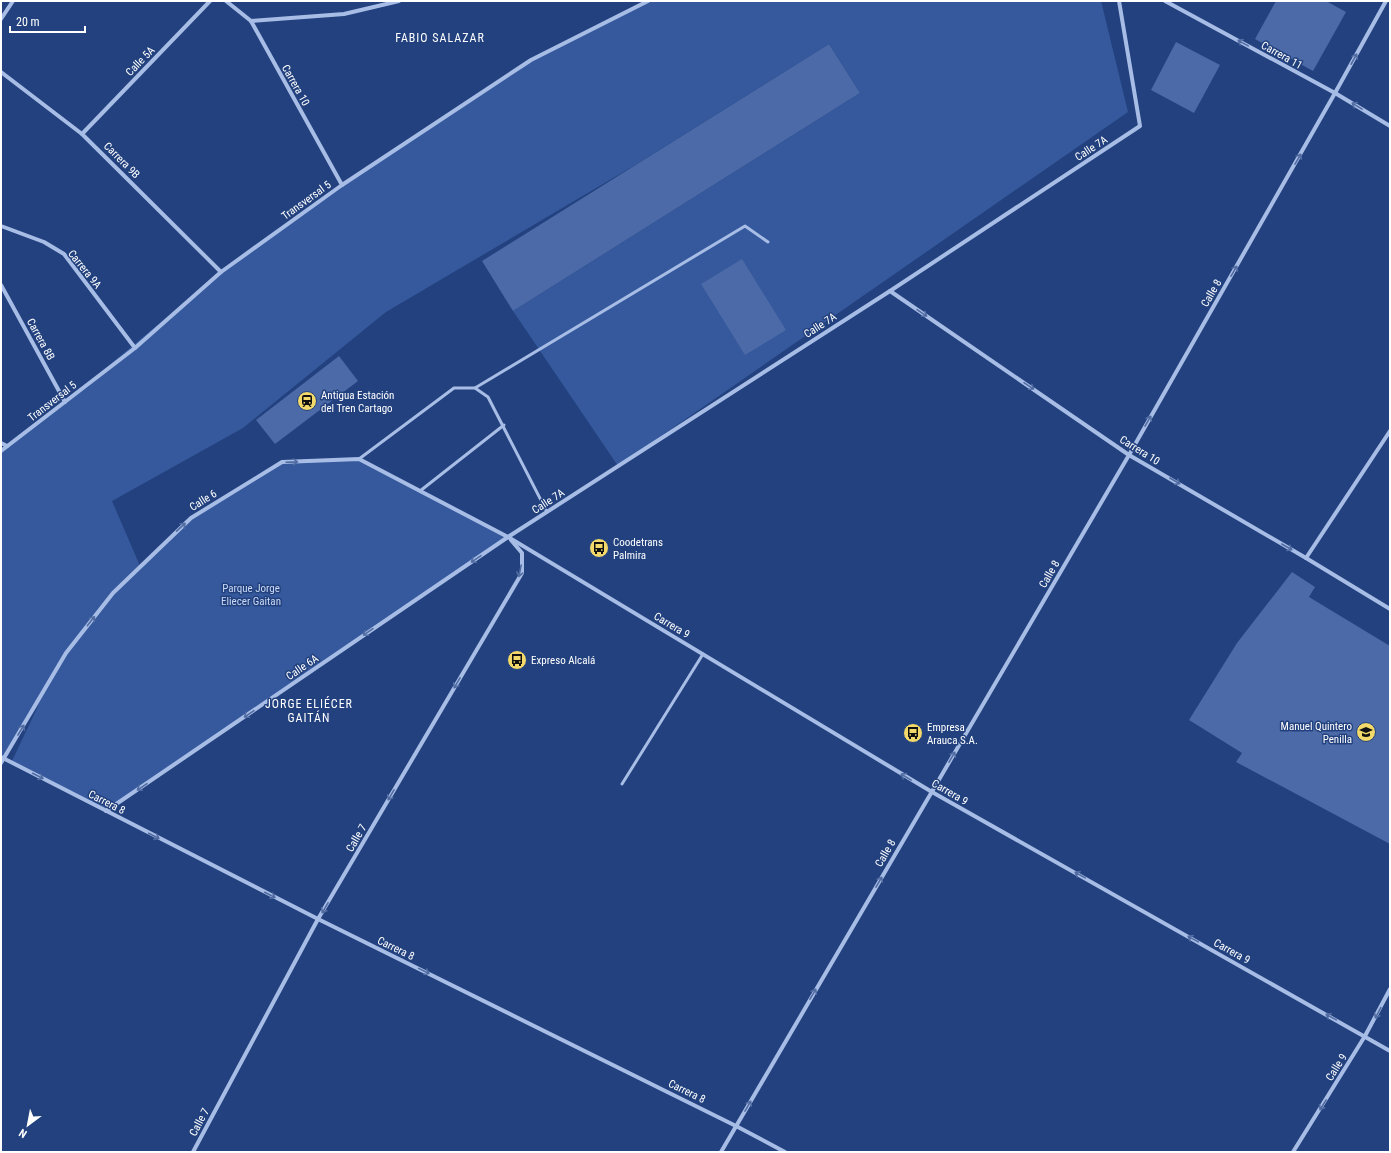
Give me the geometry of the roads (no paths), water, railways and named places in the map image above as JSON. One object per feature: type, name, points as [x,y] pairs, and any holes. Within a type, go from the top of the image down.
[{"type":"street","points":[[1,19],[14,1]]},
{"type":"street","name":"Calle 5A","points":[[82,134],[210,1]]},
{"type":"street","name":"Carrera 10","points":[[226,1],[251,21],[342,185]]},
{"type":"street","points":[[251,21],[344,14],[399,1]]},
{"type":"street","name":"Transversal 5","points":[[1,451],[135,348],[221,272],[342,185],[531,60],[648,1]]},
{"type":"street","name":"Calle 7A","points":[[508,537],[890,291],[1140,126],[1119,1]]},
{"type":"street","name":"Carrera 11","points":[[1165,1],[1335,94],[1390,126]]},
{"type":"street","name":"Calle 8","points":[[721,1152],[1129,455],[1335,94],[1386,1]]},
{"type":"street","name":"Carrera 9B","points":[[1,72],[82,134],[221,272]]},
{"type":"street","name":"Carrera 9A","points":[[1,226],[44,242],[64,254],[135,348]]},
{"type":"street","name":"Carrera 8B","points":[[1,285],[65,402]]},
{"type":"street","name":"Carrera 10","points":[[890,291],[1129,455],[1306,558],[1390,609]]},
{"type":"street","points":[[1306,558],[1390,430]]},
{"type":"street","points":[[1,443],[7,446]]},
{"type":"street","name":"Calle 6","points":[[1,763],[2,758],[66,653],[109,598],[191,518],[282,462],[359,459],[508,537]]},
{"type":"street","name":"Carrera 9","points":[[508,537],[932,792],[1390,1051]]},
{"type":"street","name":"Calle 6A","points":[[106,811],[508,537]]},
{"type":"street","name":"Calle 7","points":[[193,1152],[318,919],[522,573],[522,553],[508,537]]},
{"type":"street","name":"Carrera 8","points":[[2,758],[318,919],[736,1126],[785,1152]]},
{"type":"street","name":"Calle 9","points":[[1294,1152],[1365,1036],[1390,989]]},
{"type":"lane","points":[[359,459],[454,388],[475,388],[745,226],[768,242]]},
{"type":"lane","points":[[475,388],[488,397],[504,425],[547,512]]},
{"type":"lane","points":[[420,491],[504,425]]},
{"type":"lane","points":[[622,784],[703,654]]},
{"type":"place","name":"Antigua Estación del Tren Cartago","points":[[307,401]]},
{"type":"place","name":"Coodetrans Palmira","points":[[599,548]]},
{"type":"place","name":"Expreso Alcalá","points":[[517,660]]},
{"type":"place","name":"Manuel Quintero Penilla","points":[[1366,732]]},
{"type":"place","name":"Empresa Arauca S.A.","points":[[913,733]]},
{"type":"district","name":"FABIO SALAZAR","points":[[440,38]]},
{"type":"district","name":"JORGE ELIÉCER GAITÁN","points":[[309,711]]},
{"type":"park label","name":"Parque Jorge Eliecer Gaitan","points":[[251,594]]}]
